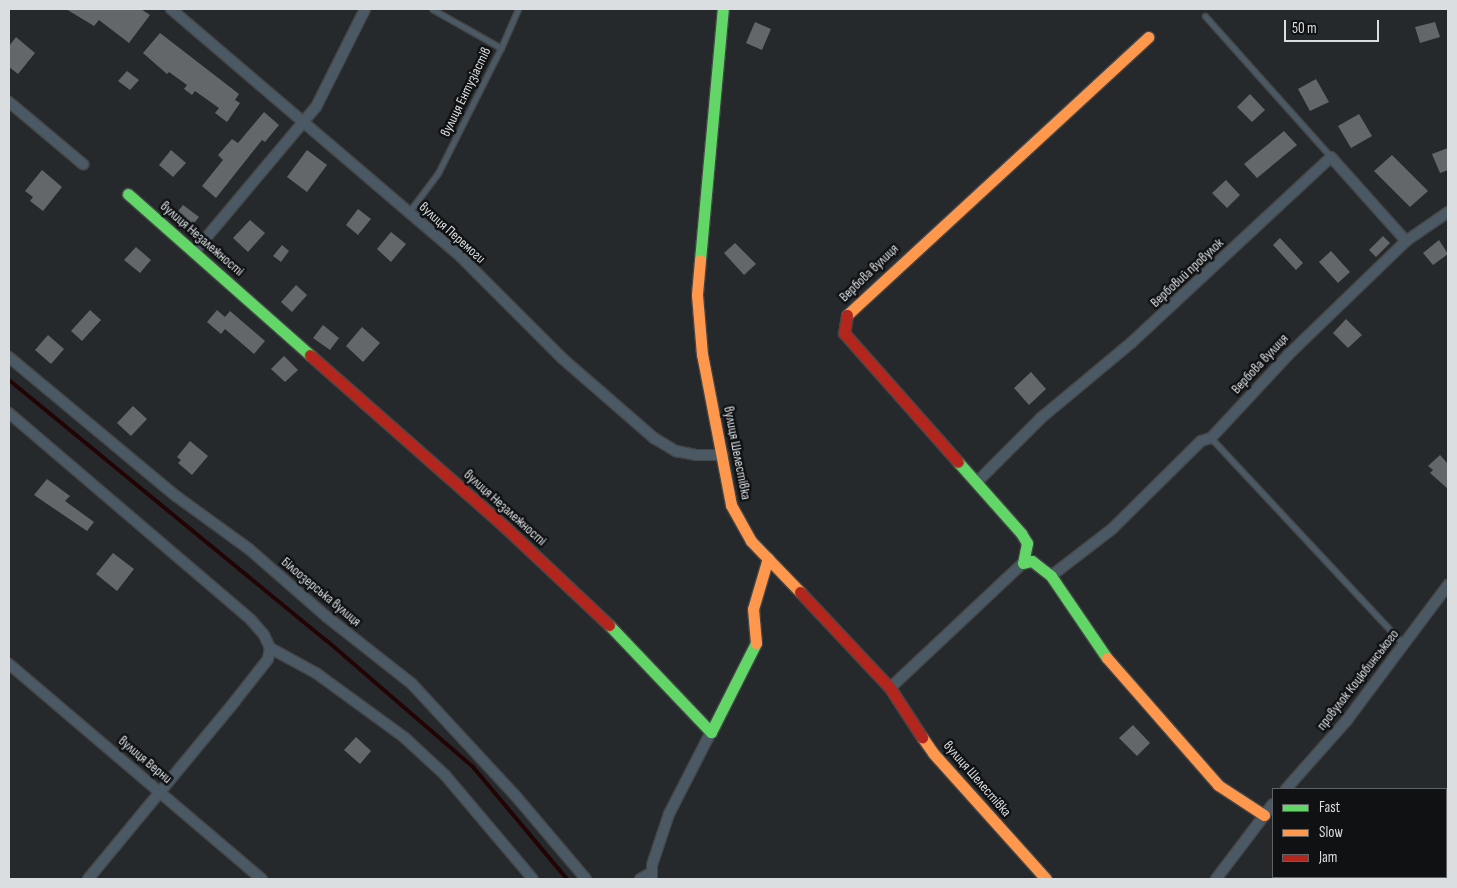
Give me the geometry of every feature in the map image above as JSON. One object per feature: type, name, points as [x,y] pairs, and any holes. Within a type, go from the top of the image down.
[{"type":"street","name":"вулиця Перемоги","points":[[171,9],[305,121],[408,213],[462,257],[556,352],[654,438],[676,451],[696,455],[723,455]]},
{"type":"street","points":[[195,251],[305,121],[325,94],[365,9]]},
{"type":"street","name":"вулиця Шелестівка","points":[[724,9],[697,295],[702,354],[723,455],[731,505],[751,541],[890,688],[933,754],[1046,879]]},
{"type":"street","name":"Вербова вулиця","points":[[1023,562],[1027,543],[977,482],[850,342],[844,333],[844,321],[849,310],[1148,37]]},
{"type":"street","points":[[9,102],[84,164]]},
{"type":"street","points":[[1331,157],[1406,241]]},
{"type":"street","name":"Вербовий провулок","points":[[977,482],[1041,418],[1131,343],[1331,157]]},
{"type":"street","name":"вулиця Незалежності","points":[[128,194],[195,251],[599,614],[711,732]]},
{"type":"street","name":"Вербова вулиця","points":[[1051,576],[1112,529],[1201,441],[1211,438],[1288,355],[1406,241],[1448,212]]},
{"type":"street","name":"Білоозерська вулиця","points":[[9,357],[176,496],[249,549],[327,618],[412,684],[514,794],[586,879]]},
{"type":"street","points":[[9,413],[251,620],[270,648],[316,673],[405,738],[444,775],[533,879]]},
{"type":"street","points":[[640,879],[651,876],[669,814],[757,642],[753,609],[768,558]]},
{"type":"street","points":[[890,688],[1023,562],[1032,561],[1051,576],[1099,648],[1142,700],[1218,785],[1264,815]]},
{"type":"street","name":"провулок Коцюбинського","points":[[1287,788],[1347,720],[1448,585]]},
{"type":"street","points":[[88,879],[257,673],[268,659],[270,648]]},
{"type":"street","name":"вулиця Верни","points":[[9,664],[161,791],[262,879]]},
{"type":"street","points":[[1216,879],[1272,805]]},
{"type":"lane","name":"вулиця Ентузіастів","points":[[408,213],[438,173],[501,48],[432,9]]},
{"type":"lane","points":[[501,48],[518,9]]},
{"type":"lane","points":[[1205,16],[1331,157]]},
{"type":"lane","points":[[1211,438],[1404,645]]},
{"type":"building","points":[[66,9],[141,9],[150,15],[129,43],[99,20],[94,26]]},
{"type":"building","points":[[755,22],[771,29],[762,50],[746,43]]},
{"type":"building","points":[[1435,22],[1440,37],[1420,43],[1415,27]]},
{"type":"building","points":[[160,33],[239,94],[235,100],[240,103],[227,122],[215,113],[219,108],[195,91],[192,95],[184,89],[187,85],[169,72],[167,74],[143,53]]},
{"type":"building","points":[[16,37],[35,53],[18,74],[9,67],[9,46]]},
{"type":"building","points":[[127,71],[139,80],[130,90],[118,81]]},
{"type":"building","points":[[1316,79],[1329,102],[1310,111],[1298,89]]},
{"type":"building","points":[[1250,94],[1265,110],[1252,122],[1237,107]]},
{"type":"building","points":[[264,112],[279,125],[265,142],[262,140],[216,198],[202,186],[223,160],[218,155],[232,139],[238,143]]},
{"type":"building","points":[[1359,114],[1372,136],[1351,148],[1338,126]]},
{"type":"building","points":[[1284,131],[1297,145],[1257,178],[1244,164]]},
{"type":"building","points":[[1448,148],[1448,170],[1440,173],[1432,154]]},
{"type":"building","points":[[171,150],[186,163],[173,177],[159,165]]},
{"type":"building","points":[[307,150],[327,165],[307,192],[287,177]]},
{"type":"building","points":[[1392,155],[1428,191],[1410,207],[1374,171]]},
{"type":"building","points":[[42,170],[62,187],[43,211],[30,201],[33,197],[25,191]]},
{"type":"building","points":[[1226,180],[1240,195],[1227,208],[1212,193]]},
{"type":"building","points":[[183,205],[199,217],[186,233],[171,220]]},
{"type":"building","points":[[358,209],[371,219],[358,235],[346,225]]},
{"type":"building","points":[[250,220],[265,233],[248,252],[233,238]]},
{"type":"building","points":[[391,232],[406,244],[391,262],[377,249]]},
{"type":"building","points":[[1383,236],[1390,243],[1376,257],[1369,250]]},
{"type":"building","points":[[1280,238],[1303,263],[1296,270],[1273,245]]},
{"type":"building","points":[[1439,240],[1448,254],[1433,265],[1423,253]]},
{"type":"building","points":[[735,243],[756,264],[744,275],[724,253]]},
{"type":"building","points":[[282,245],[289,251],[281,262],[273,256]]},
{"type":"building","points":[[136,247],[151,260],[140,273],[124,260]]},
{"type":"building","points":[[1331,251],[1350,272],[1338,283],[1319,262]]},
{"type":"building","points":[[296,285],[307,295],[292,312],[281,302]]},
{"type":"building","points":[[90,310],[101,320],[82,341],[71,331]]},
{"type":"building","points":[[217,310],[225,317],[230,311],[265,341],[254,354],[225,329],[221,334],[207,322]]},
{"type":"building","points":[[1346,319],[1362,335],[1348,348],[1333,333]]},
{"type":"building","points":[[323,325],[339,338],[330,350],[313,338]]},
{"type":"building","points":[[362,327],[380,343],[363,362],[346,346]]},
{"type":"building","points":[[48,335],[64,349],[51,364],[35,350]]},
{"type":"building","points":[[284,356],[298,370],[285,382],[271,369]]},
{"type":"building","points":[[1031,372],[1046,389],[1029,405],[1014,388]]},
{"type":"building","points":[[133,406],[147,419],[131,436],[117,423]]},
{"type":"building","points":[[190,441],[208,456],[192,475],[178,463],[181,460],[177,457]]},
{"type":"building","points":[[1440,455],[1448,464],[1448,489],[1430,473],[1433,470],[1428,466]]},
{"type":"building","points":[[47,479],[70,496],[65,501],[94,522],[87,531],[34,495]]},
{"type":"building","points":[[113,553],[134,569],[117,591],[96,574]]},
{"type":"building","points":[[1133,725],[1150,743],[1137,756],[1119,738]]},
{"type":"building","points":[[356,737],[371,751],[360,764],[344,750]]},
{"type":"waterway","points":[[9,380],[326,640],[473,767],[567,879]]},
{"type":"traffic: fast","points":[[700,260],[723,9]]},
{"type":"traffic: fast","points":[[128,194],[310,355]]},
{"type":"traffic: fast","points":[[958,462],[1021,533],[1027,543],[1023,563],[1032,561],[1051,576],[1107,658]]},
{"type":"traffic: fast","points":[[609,625],[711,732],[756,643]]},
{"type":"traffic: slow","points":[[847,315],[1148,37]]},
{"type":"traffic: slow","points":[[700,260],[697,295],[702,354],[731,505],[751,541],[800,592]]},
{"type":"traffic: slow","points":[[756,643],[753,609],[768,558]]},
{"type":"traffic: slow","points":[[1107,658],[1218,785],[1264,815]]},
{"type":"traffic: slow","points":[[922,737],[933,753],[1046,879]]},
{"type":"traffic: jam","points":[[847,315],[844,333],[958,462]]},
{"type":"traffic: jam","points":[[310,355],[505,527],[609,625]]},
{"type":"traffic: jam","points":[[800,592],[890,688],[922,737]]}]
